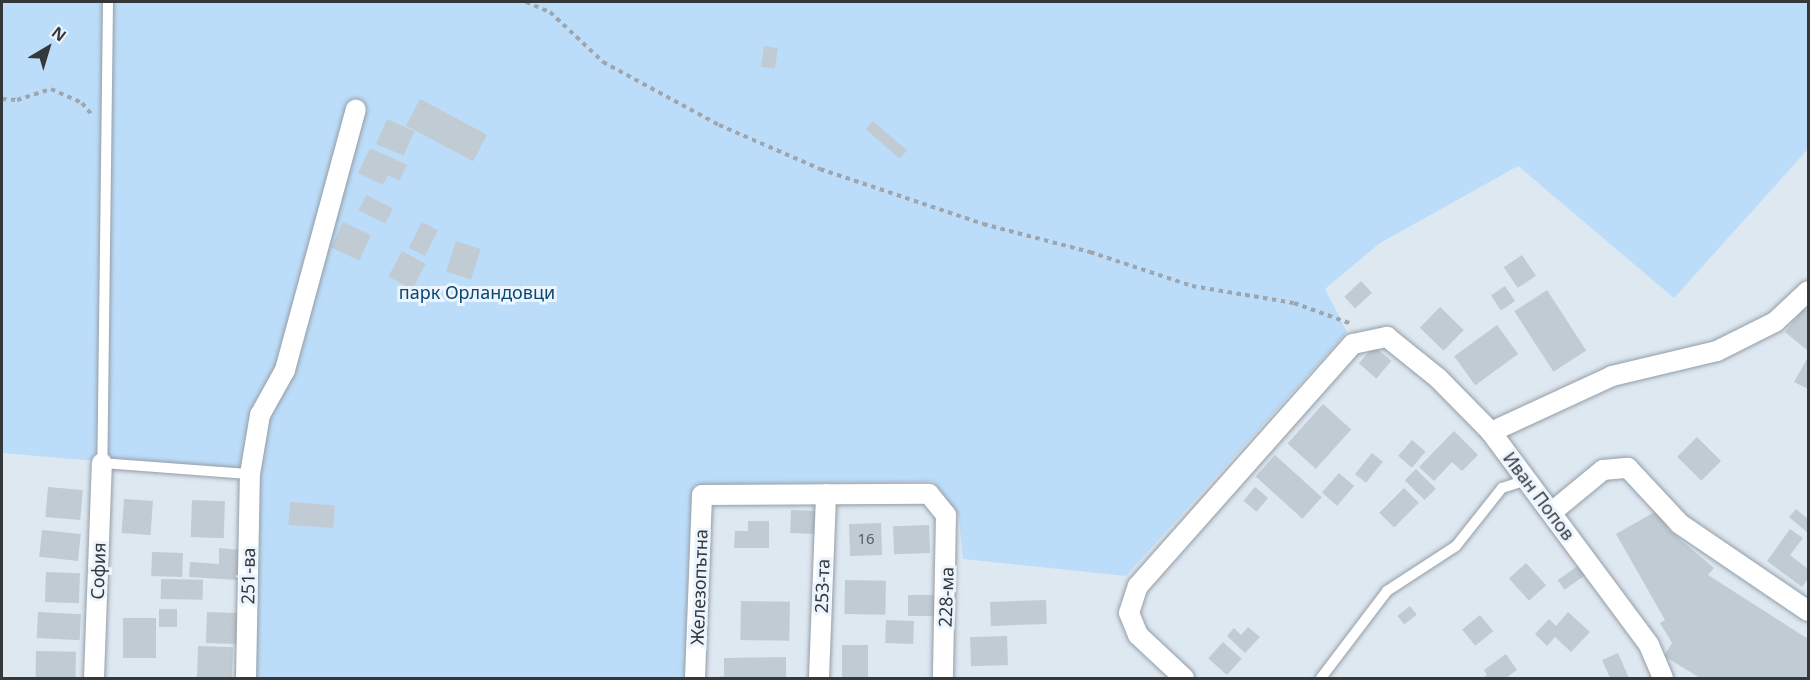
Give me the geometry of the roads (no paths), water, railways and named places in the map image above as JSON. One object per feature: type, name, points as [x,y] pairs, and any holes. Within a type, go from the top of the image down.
[{"type":"street","name":"251-ва","points":[[246,678],[250,474],[260,415],[285,370],[356,109]]},
{"type":"street","points":[[1491,432],[1612,376],[1717,351],[1775,322],[1809,291]]},
{"type":"street","name":"Иван Попов","points":[[1184,678],[1138,635],[1129,614],[1138,586],[1353,344],[1387,337],[1438,378],[1491,432],[1649,645],[1663,678]]},
{"type":"street","name":"София","points":[[94,678],[102,463]]},
{"type":"street","points":[[1552,512],[1603,470],[1628,468],[1680,524],[1809,611]]},
{"type":"street","name":"Железопътна","points":[[695,678],[702,495],[826,494]]},
{"type":"street","name":"228-ма","points":[[826,494],[929,494],[946,515],[943,678]]},
{"type":"street","name":"253-та","points":[[819,678],[826,494]]},
{"type":"lane","points":[[108,2],[104,129],[102,463],[250,474]]},
{"type":"lane","points":[[1321,678],[1387,591],[1456,546],[1502,488],[1527,480]]},
{"type":"park label","name":"парк Орландовци","points":[[477,292]]}]
